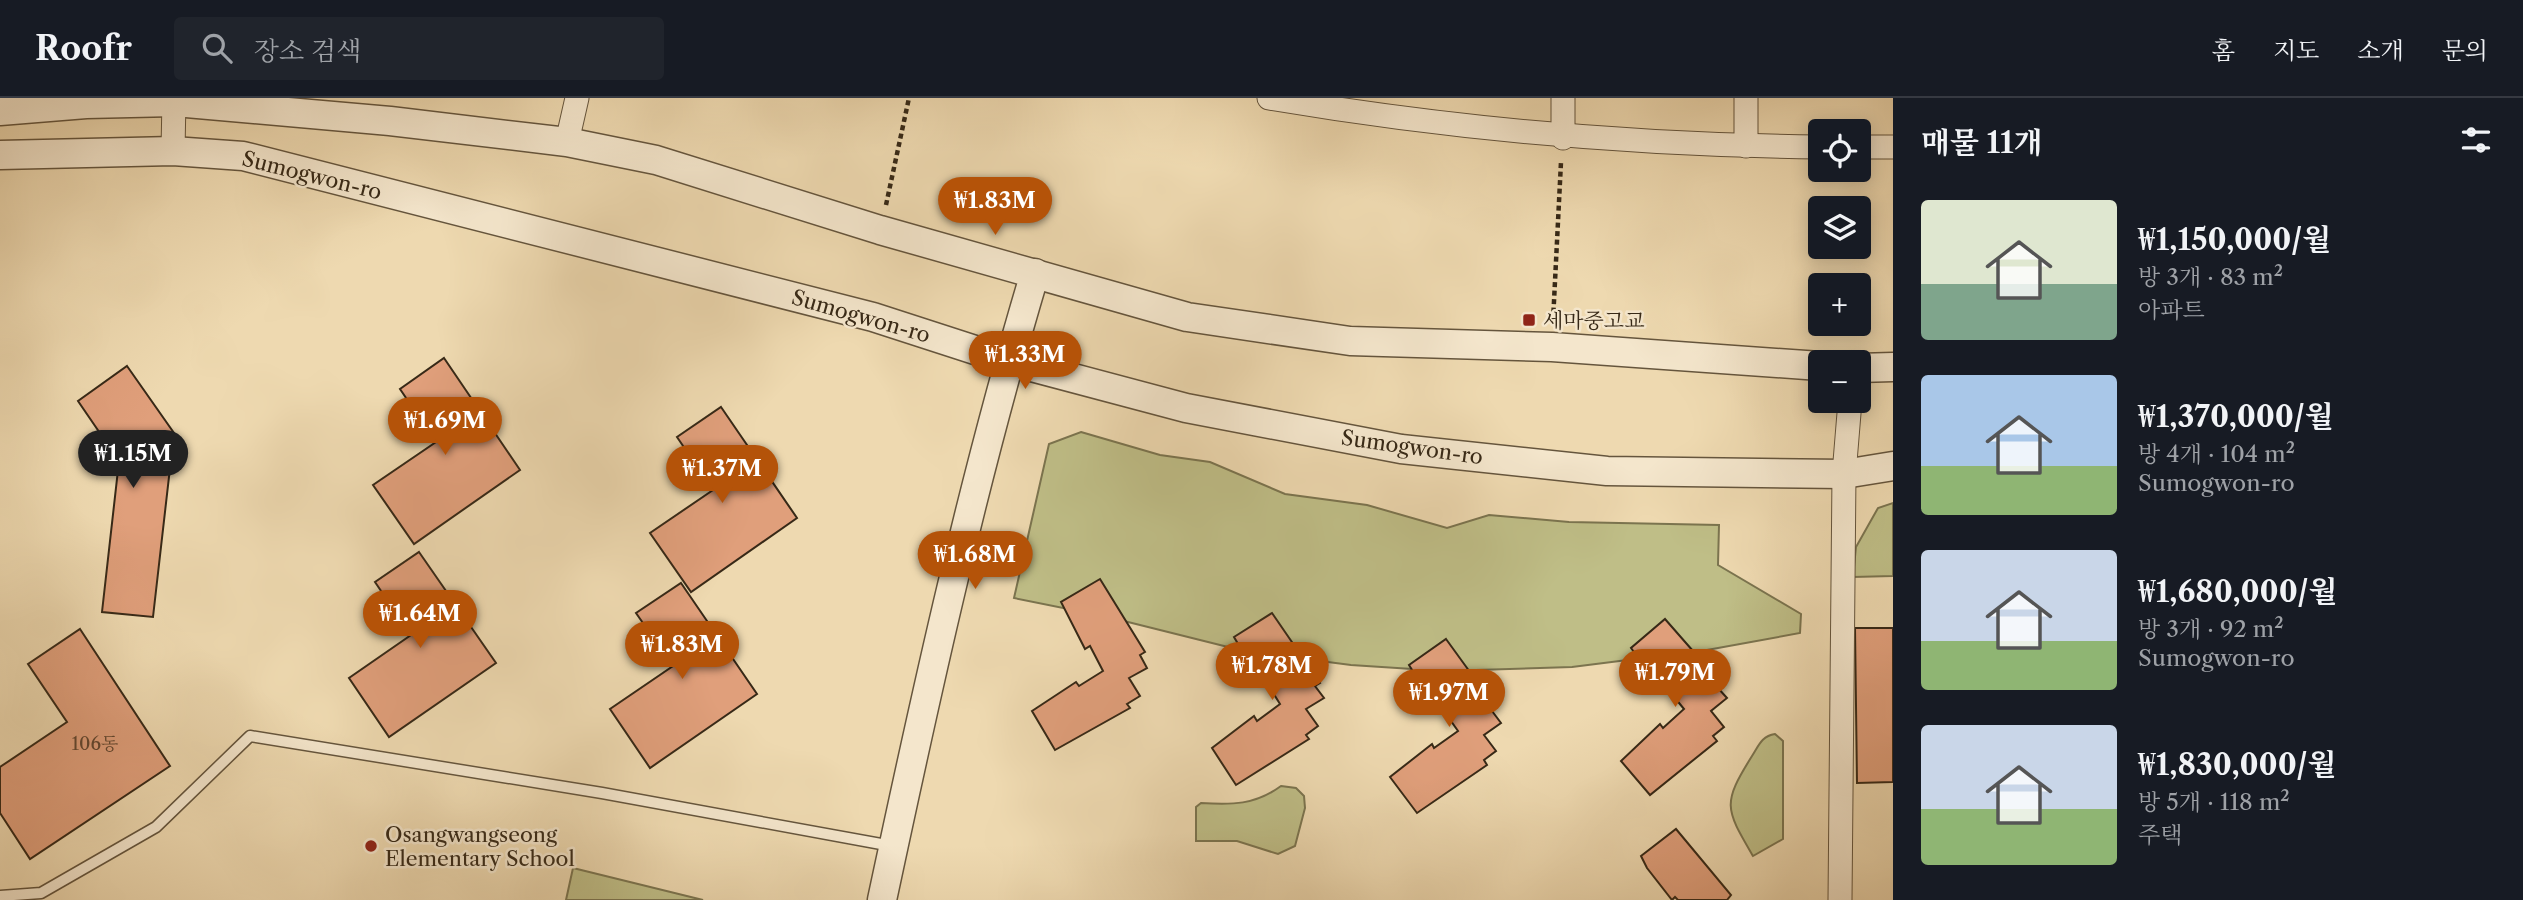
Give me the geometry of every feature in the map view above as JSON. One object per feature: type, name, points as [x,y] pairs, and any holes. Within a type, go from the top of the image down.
[{"type":"street","points":[[567,142],[577,98]]},
{"type":"street","points":[[1269,98],[1359,106],[1563,138],[1808,146]]},
{"type":"street","points":[[1563,98],[1563,138]]},
{"type":"street","points":[[1745,146],[1746,98]]},
{"type":"street","points":[[173,151],[175,100]]},
{"type":"street","points":[[0,111],[175,100],[567,142],[656,160],[880,230],[1187,317],[1337,340],[1552,347],[1808,365]]},
{"type":"street","points":[[1871,147],[1893,147]]},
{"type":"street","name":"Sumogwon-ro","points":[[0,155],[173,151],[243,156],[873,317],[1009,361],[1186,408],[1401,449],[1607,471],[1844,474],[1893,466]]},
{"type":"street","points":[[882,900],[930,670],[1009,361],[1035,273]]},
{"type":"street","points":[[1871,368],[1893,367]]},
{"type":"street","points":[[1840,900],[1844,474],[1849,413]]},
{"type":"lane","points":[[0,896],[41,893],[156,827],[250,736],[602,793],[894,847]]},
{"type":"path","points":[[880,230],[909,98]]},
{"type":"path","points":[[1552,347],[1555,235],[1563,138]]},
{"type":"shaded area","points":[[1081,432],[1160,455],[1210,462],[1285,494],[1367,505],[1447,528],[1489,515],[1569,522],[1719,525],[1718,565],[1801,614],[1800,633],[1707,650],[1572,667],[1443,671],[1351,665],[1244,651],[1108,617],[1014,598],[1049,444]]},
{"type":"shaded area","points":[[1893,503],[1893,576],[1853,577],[1856,547],[1878,508]]},
{"type":"shaded area","points":[[1775,734],[1783,741],[1783,839],[1753,856],[1732,816],[1732,796],[1742,772],[1759,745],[1764,739]]},
{"type":"shaded area","points":[[1281,786],[1296,788],[1304,796],[1305,808],[1295,846],[1278,854],[1237,841],[1196,841],[1196,807],[1201,803],[1243,802],[1262,797]]},
{"type":"shaded area","points":[[573,868],[703,900],[566,900]]},
{"type":"building","points":[[444,358],[520,470],[414,544],[373,485],[436,442],[400,389]]},
{"type":"building","points":[[127,366],[174,433],[153,617],[102,612],[119,461],[78,401]]},
{"type":"building","points":[[721,407],[797,518],[691,592],[650,533],[713,490],[677,437]]},
{"type":"building","points":[[419,552],[496,663],[389,737],[349,678],[411,635],[375,582]]},
{"type":"building","points":[[1100,579],[1145,652],[1140,655],[1147,668],[1129,678],[1140,696],[1127,704],[1130,708],[1055,750],[1032,711],[1076,682],[1079,686],[1103,671],[1090,646],[1085,649],[1061,602]]},
{"type":"building","points":[[681,583],[757,694],[650,768],[610,709],[673,666],[636,613]]},
{"type":"building","points":[[1272,613],[1320,683],[1315,686],[1324,698],[1306,709],[1318,726],[1306,735],[1309,739],[1236,785],[1212,748],[1254,716],[1257,721],[1280,704],[1265,680],[1261,683],[1234,637]]},
{"type":"building","points":[[1665,619],[1721,683],[1717,687],[1727,698],[1711,711],[1724,727],[1713,736],[1717,741],[1650,795],[1621,761],[1660,724],[1663,728],[1684,709],[1666,687],[1663,690],[1631,648]]},
{"type":"building","points":[[1855,628],[1893,628],[1893,782],[1857,783]]},
{"type":"building","points":[[80,629],[170,766],[30,859],[0,813],[0,767],[67,722],[28,664]]},
{"type":"building","points":[[1446,639],[1496,708],[1492,711],[1501,723],[1484,735],[1496,751],[1484,760],[1487,765],[1417,813],[1390,777],[1432,744],[1434,748],[1458,731],[1441,707],[1437,710],[1409,665]]},
{"type":"building","points":[[1676,829],[1731,895],[1727,900],[1678,900],[1675,897],[1672,900],[1647,868],[1641,856]]},
{"type":"place","name":"세마중고교","points":[[1529,320]]},
{"type":"place","name":"Osangwangseong Elementary School","points":[[371,846]]}]
